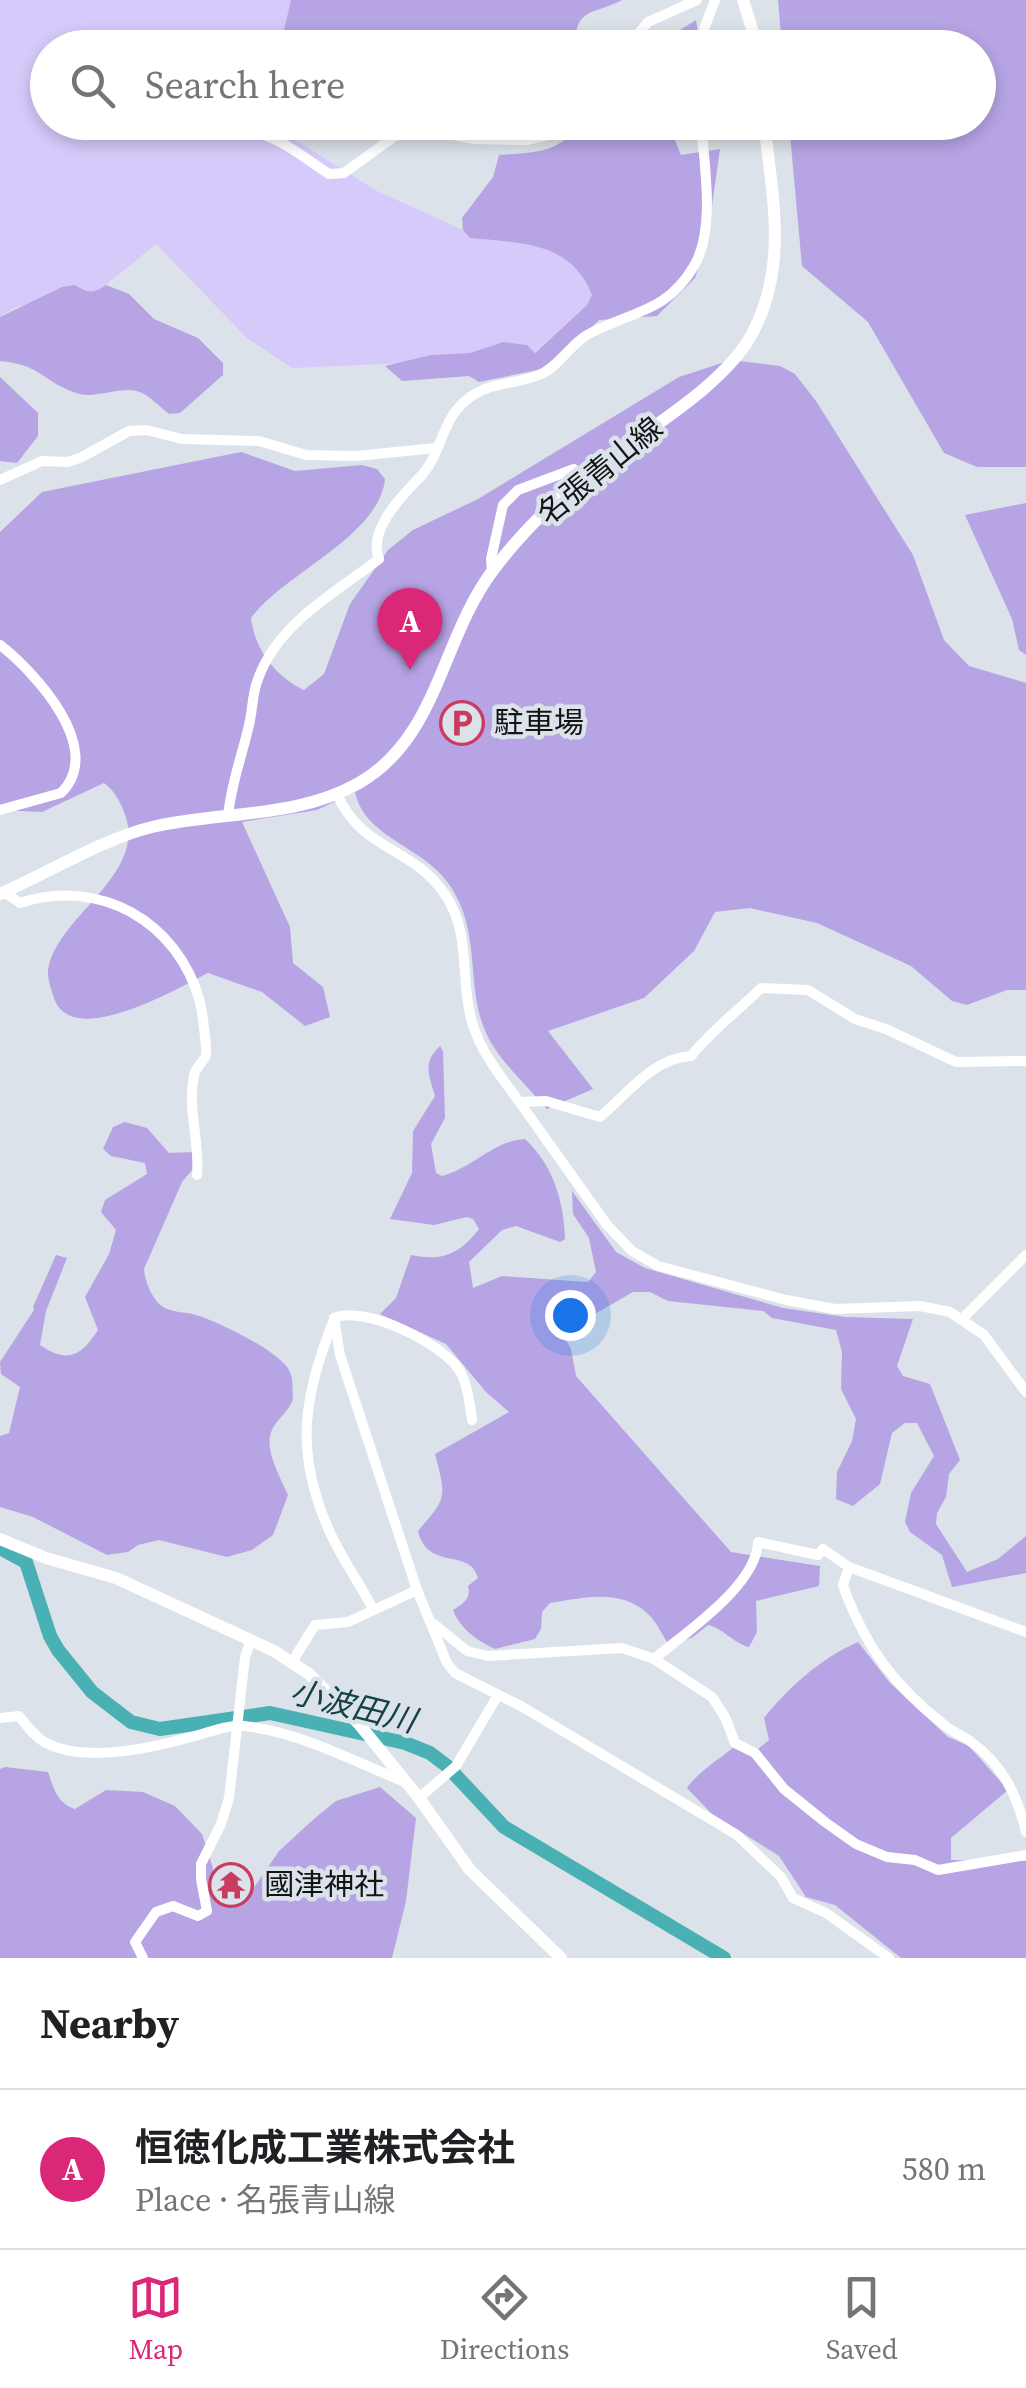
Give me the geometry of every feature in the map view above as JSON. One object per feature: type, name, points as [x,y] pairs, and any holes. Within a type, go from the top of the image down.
[{"type":"main road","points":[[743,0],[752,30]]},
{"type":"main road","name":"名張青山線","points":[[2,893],[122,836],[153,827],[296,806],[337,794],[388,761],[417,728],[436,689],[449,648],[492,571],[556,500],[690,399],[730,363],[752,335],[767,302],[776,257],[766,140]]},
{"type":"main road","points":[[0,1539],[46,1558],[116,1578],[292,1662],[360,1724],[470,1870],[561,1958]]},
{"type":"street","points":[[641,30],[648,22],[698,0]]},
{"type":"street","points":[[704,30],[716,0]]},
{"type":"street","points":[[280,140],[329,174],[344,173],[389,140]]},
{"type":"street","points":[[228,816],[253,696],[266,661],[306,614],[378,558],[378,535],[404,493],[431,464],[446,422],[456,408],[470,396],[500,382],[543,374],[589,334],[650,310],[675,292],[693,269],[704,239],[706,186],[702,140]]},
{"type":"street","points":[[0,480],[42,461],[68,462],[82,457],[129,431],[146,430],[182,439],[259,441],[306,455],[356,456],[436,448]]},
{"type":"street","points":[[492,571],[490,559],[503,505],[518,490],[538,481],[574,470],[583,478]]},
{"type":"street","points":[[0,645],[31,673],[58,707],[75,754],[72,776],[60,793],[0,810]]},
{"type":"street","points":[[337,794],[344,811],[364,834],[415,862],[450,901],[462,935],[473,1027],[486,1054],[614,1233],[632,1251],[650,1262],[802,1304],[858,1310],[931,1307],[964,1318],[984,1335],[1026,1392]]},
{"type":"street","points":[[2,893],[20,903],[57,894],[94,898],[128,910],[166,939],[181,958],[200,1004],[206,1055],[194,1074],[197,1174]]},
{"type":"street","points":[[520,1102],[546,1102],[600,1117],[644,1074],[670,1058],[690,1056],[714,1027],[736,1014],[761,988],[808,990],[855,1019],[956,1062],[1026,1061]]},
{"type":"street","points":[[964,1318],[1026,1255]]},
{"type":"street","points":[[373,1609],[328,1528],[304,1443],[308,1400],[334,1318],[343,1314],[389,1324],[416,1335],[452,1360],[461,1372],[472,1420]]},
{"type":"street","points":[[334,1318],[340,1355],[417,1590],[455,1674],[521,1706],[737,1835],[781,1878],[793,1898],[826,1912],[889,1958]]},
{"type":"street","points":[[654,1659],[728,1596],[751,1568],[758,1542],[805,1555],[818,1556],[822,1549],[849,1567],[1026,1632]]},
{"type":"street","points":[[849,1567],[846,1594],[872,1651],[896,1680],[945,1726],[988,1756],[1011,1784],[1026,1832]]},
{"type":"street","points":[[292,1662],[316,1625],[348,1622],[417,1590]]},
{"type":"street","points":[[432,1622],[467,1652],[488,1656],[622,1648],[654,1659],[712,1697],[725,1716],[735,1743],[754,1753],[784,1788],[856,1844],[887,1857],[915,1860],[938,1870],[1026,1855]]},
{"type":"street","points":[[142,1958],[135,1942],[156,1912],[173,1906],[198,1916],[207,1912],[200,1879],[202,1864],[229,1798],[245,1657],[251,1640]]},
{"type":"street","points":[[419,1798],[452,1770],[498,1695]]},
{"type":"street","points":[[0,1718],[19,1716],[42,1741],[55,1746],[109,1751],[136,1750],[239,1719],[281,1731],[406,1782]]},
{"type":"shaded area","points":[[0,0],[291,0],[284,30],[30,30],[30,140],[295,140],[377,191],[463,230],[471,238],[525,244],[557,255],[583,277],[592,295],[587,305],[534,353],[503,342],[470,353],[431,355],[408,363],[292,368],[247,338],[156,244],[97,292],[16,307],[0,317]]},
{"type":"shaded area","points":[[291,0],[622,0],[587,15],[577,30],[284,30]]},
{"type":"shaded area","points":[[778,0],[1026,0],[1026,467],[977,467],[944,453],[868,322],[802,266],[791,140],[996,140],[996,30],[781,30]]},
{"type":"shaded area","points":[[696,20],[697,30],[680,30]]},
{"type":"shaded area","points":[[565,140],[675,140],[681,155],[720,149],[707,241],[695,278],[657,316],[599,320],[552,367],[479,382],[469,376],[402,381],[385,366],[431,355],[470,353],[503,342],[527,345],[535,353],[587,305],[592,295],[583,277],[557,255],[525,244],[470,238],[463,230],[462,218],[493,177],[499,155],[555,146]]},
{"type":"shaded area","points":[[75,285],[90,291],[106,285],[129,294],[154,319],[198,338],[223,363],[223,375],[180,413],[169,414],[136,391],[82,394],[24,366],[0,361],[0,317],[62,287]]},
{"type":"shaded area","points":[[731,360],[780,366],[795,374],[913,555],[944,640],[969,666],[1026,683],[1026,990],[1007,990],[967,1005],[952,1001],[911,966],[817,923],[750,908],[715,912],[694,951],[644,998],[548,1031],[593,1089],[547,1109],[488,1037],[477,1001],[467,925],[451,887],[426,861],[371,821],[355,792],[317,810],[242,822],[290,927],[293,963],[323,987],[330,1017],[305,1026],[262,992],[208,973],[125,1011],[79,1018],[63,1011],[53,995],[49,965],[57,945],[116,871],[126,851],[128,830],[120,803],[104,783],[42,812],[0,810],[0,532],[42,492],[241,452],[295,471],[362,465],[377,469],[385,479],[379,500],[366,519],[349,537],[266,601],[251,618],[268,661],[304,690],[324,674],[350,604],[388,550],[413,530],[478,499],[679,377]]},
{"type":"shaded area","points":[[0,377],[38,413],[38,436],[17,463],[0,461]]},
{"type":"shaded area","points":[[1026,503],[1026,655],[1019,650],[1012,619],[965,515]]},
{"type":"shaded area","points":[[440,1046],[445,1118],[431,1144],[436,1173],[442,1176],[453,1172],[503,1144],[525,1139],[550,1172],[562,1211],[565,1239],[560,1242],[516,1226],[502,1230],[469,1262],[473,1288],[502,1276],[588,1282],[596,1272],[589,1238],[573,1214],[572,1191],[616,1252],[645,1268],[783,1308],[845,1317],[913,1319],[897,1366],[903,1376],[930,1384],[960,1460],[949,1474],[936,1524],[967,1572],[998,1559],[1026,1536],[1026,1573],[952,1587],[942,1555],[910,1532],[905,1522],[911,1493],[934,1456],[917,1423],[905,1423],[892,1433],[880,1484],[853,1506],[836,1499],[837,1472],[852,1441],[856,1419],[841,1389],[842,1352],[836,1330],[772,1318],[763,1311],[668,1301],[650,1292],[633,1292],[562,1333],[571,1349],[576,1376],[731,1552],[820,1566],[819,1586],[756,1601],[757,1632],[749,1647],[708,1625],[693,1637],[670,1646],[651,1618],[637,1606],[601,1597],[550,1603],[542,1612],[541,1629],[535,1639],[495,1649],[470,1634],[453,1610],[466,1600],[468,1586],[478,1578],[474,1569],[430,1551],[418,1531],[442,1496],[435,1454],[509,1412],[486,1392],[446,1344],[380,1314],[396,1298],[411,1255],[440,1257],[456,1251],[479,1229],[467,1217],[434,1225],[390,1219],[412,1173],[413,1131],[435,1096],[429,1064]]},
{"type":"shaded area","points":[[125,1122],[147,1128],[169,1153],[195,1152],[197,1164],[182,1182],[144,1269],[153,1296],[165,1308],[206,1318],[261,1346],[283,1362],[292,1377],[293,1400],[274,1426],[270,1443],[273,1461],[288,1495],[273,1535],[252,1550],[227,1557],[159,1540],[107,1555],[33,1517],[0,1507],[0,1436],[9,1433],[20,1387],[1,1374],[0,1362],[34,1310],[56,1255],[67,1258],[46,1311],[40,1345],[58,1354],[73,1354],[86,1346],[98,1330],[85,1297],[109,1254],[116,1230],[101,1212],[105,1200],[147,1174],[145,1163],[111,1156],[103,1149],[113,1127]]},
{"type":"shaded area","points":[[858,1642],[890,1683],[948,1737],[969,1746],[1008,1790],[951,1838],[951,1860],[1026,1861],[1026,1958],[901,1958],[835,1905],[806,1897],[779,1856],[711,1813],[687,1788],[741,1741],[758,1749],[769,1740],[764,1718],[774,1706],[819,1665]]},
{"type":"shaded area","points":[[0,1769],[48,1772],[60,1799],[75,1809],[106,1790],[143,1792],[175,1806],[202,1834],[213,1868],[215,1890],[232,1908],[244,1902],[279,1851],[315,1818],[336,1801],[380,1787],[416,1818],[406,1901],[392,1958],[0,1958]]},
{"type":"waterway","name":"小波田川","points":[[0,1548],[26,1562],[58,1650],[92,1692],[131,1722],[160,1729],[270,1713],[405,1743],[430,1753],[447,1766],[504,1827],[724,1958]]},
{"type":"place","name":"恒徳化成工業株式会社","points":[[410,670]]},
{"type":"place","name":"駐車場","points":[[462,723]]},
{"type":"place","name":"國津神社","points":[[231,1885]]}]
